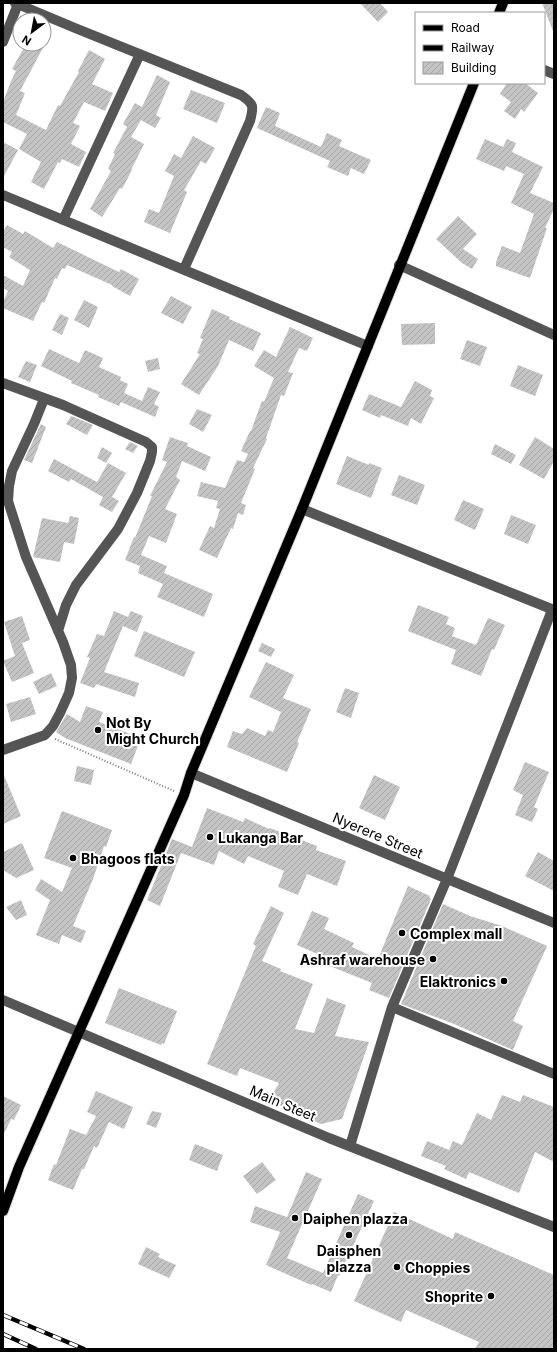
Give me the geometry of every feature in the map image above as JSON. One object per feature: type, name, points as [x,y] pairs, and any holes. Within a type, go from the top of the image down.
[{"type":"main road","points":[[3,1211],[19,1167],[78,1031],[184,795],[191,773],[302,509],[474,84]]},
{"type":"street","points":[[3,42],[17,4],[241,95],[251,102],[253,109],[250,121],[184,269]]},
{"type":"street","points":[[63,220],[140,54]]},
{"type":"street","points":[[3,195],[368,346]]},
{"type":"street","points":[[400,266],[554,335]]},
{"type":"street","points":[[3,383],[63,405],[146,442],[152,447],[152,452],[137,493],[118,529],[76,585],[66,606],[58,632]]},
{"type":"street","points":[[3,750],[45,735],[53,726],[60,713],[69,693],[72,678],[71,664],[26,557],[8,501],[12,471],[44,399]]},
{"type":"street","points":[[302,509],[553,610],[447,879],[392,1007],[350,1146]]},
{"type":"street","name":"Nyerere Street","points":[[191,773],[554,923]]},
{"type":"street","name":"Main Steet","points":[[5,999],[350,1146],[554,1227]]},
{"type":"street","points":[[392,1007],[554,1074]]},
{"type":"path","points":[[45,735],[184,795]]},
{"type":"building","points":[[360,3],[380,3],[388,12],[378,22]]},
{"type":"building","points":[[542,3],[554,3],[554,31],[553,31]]},
{"type":"building","points":[[89,50],[105,59],[92,84],[113,93],[105,111],[84,102],[73,123],[80,126],[71,144],[86,152],[79,167],[62,159],[60,163],[58,162],[44,189],[31,182],[41,162],[19,149],[27,134],[3,122],[3,102],[16,71],[12,69],[22,52],[41,52],[20,91],[25,93],[16,115],[46,130],[58,105],[60,106],[79,72],[78,71]]},
{"type":"building","points":[[157,75],[170,82],[156,115],[161,118],[155,128],[141,120],[131,137],[144,144],[122,189],[120,188],[102,217],[90,209],[111,171],[108,169],[115,154],[113,153],[127,127],[123,124],[135,103],[142,107]]},
{"type":"building","points":[[506,84],[526,84],[538,93],[524,112],[521,109],[515,119],[504,111],[511,102],[500,94]]},
{"type":"building","points":[[191,90],[225,103],[217,123],[183,109]]},
{"type":"building","points":[[266,107],[280,113],[275,126],[321,147],[327,133],[342,140],[339,146],[371,160],[364,174],[351,168],[348,176],[327,167],[330,161],[257,128]]},
{"type":"building","points":[[193,136],[215,148],[206,164],[201,161],[184,190],[187,192],[170,233],[144,222],[149,209],[159,213],[174,176],[165,171],[174,154],[181,158]]},
{"type":"building","points":[[485,139],[503,147],[507,139],[516,143],[512,152],[543,167],[530,193],[554,203],[554,209],[545,228],[547,228],[530,278],[496,266],[502,246],[520,253],[534,214],[511,203],[524,174],[506,166],[504,171],[476,159]]},
{"type":"building","points":[[3,142],[18,150],[3,178]]},
{"type":"building","points":[[458,216],[477,234],[463,249],[478,259],[472,269],[462,263],[436,239]]},
{"type":"building","points":[[7,225],[23,234],[25,231],[53,248],[57,242],[119,272],[121,269],[139,279],[130,296],[112,285],[67,265],[65,269],[62,268],[57,279],[55,278],[44,303],[42,302],[33,321],[3,308],[3,302],[8,291],[3,288],[3,275],[23,286],[30,270],[9,257],[12,252],[3,247],[3,232]]},
{"type":"building","points":[[171,296],[192,307],[183,324],[161,313]]},
{"type":"building","points":[[84,300],[98,307],[89,328],[74,320]]},
{"type":"building","points":[[212,309],[230,317],[229,319],[261,333],[253,351],[229,340],[218,366],[199,395],[181,384],[200,354],[197,353],[203,339],[200,338]]},
{"type":"building","points":[[60,314],[69,318],[62,335],[52,330]]},
{"type":"building","points":[[435,323],[435,344],[402,345],[401,324]]},
{"type":"building","points":[[290,327],[313,338],[307,351],[299,348],[288,372],[293,373],[284,396],[281,395],[266,438],[267,439],[253,468],[255,469],[241,503],[246,505],[243,515],[238,513],[233,529],[231,528],[217,558],[199,550],[210,526],[214,528],[220,509],[216,508],[218,501],[197,496],[201,482],[225,488],[237,460],[244,462],[248,454],[241,451],[251,431],[262,401],[264,402],[274,378],[254,366],[264,350],[276,357]]},
{"type":"building","points":[[467,340],[487,347],[480,366],[460,359]]},
{"type":"building","points":[[49,349],[79,363],[85,350],[103,358],[99,367],[121,377],[120,380],[128,384],[124,393],[142,401],[148,387],[160,392],[154,404],[159,407],[155,417],[121,402],[119,406],[98,397],[99,395],[71,383],[72,381],[41,366]]},
{"type":"building","points":[[158,358],[160,369],[148,372],[145,361]]},
{"type":"building","points":[[26,361],[37,365],[30,382],[18,377]]},
{"type":"building","points":[[518,365],[543,375],[535,396],[510,386]]},
{"type":"building","points":[[415,381],[432,390],[430,396],[434,398],[421,424],[411,418],[408,426],[381,415],[380,418],[362,410],[369,394],[401,407]]},
{"type":"building","points":[[197,409],[212,415],[203,432],[189,424]]},
{"type":"building","points":[[71,416],[93,425],[87,435],[66,424]]},
{"type":"building","points":[[41,424],[46,427],[32,463],[24,460]]},
{"type":"building","points":[[170,437],[188,443],[187,446],[211,457],[205,471],[182,461],[176,477],[180,480],[165,509],[177,514],[166,543],[149,536],[141,555],[167,566],[164,573],[213,594],[204,617],[157,597],[163,584],[138,573],[140,566],[125,560],[152,496],[150,496],[167,462],[162,460]]},
{"type":"building","points":[[535,437],[554,449],[554,461],[544,479],[519,465]]},
{"type":"building","points":[[130,442],[138,446],[133,453],[125,449]]},
{"type":"building","points":[[495,444],[516,455],[511,464],[491,454]]},
{"type":"building","points":[[102,447],[112,453],[106,463],[97,458]]},
{"type":"building","points":[[347,456],[369,465],[369,463],[382,468],[371,498],[336,484]]},
{"type":"building","points":[[54,459],[97,482],[108,463],[126,473],[112,497],[119,501],[112,512],[99,505],[103,497],[71,479],[69,482],[48,471]]},
{"type":"building","points":[[399,475],[425,485],[417,505],[391,495]]},
{"type":"building","points":[[463,500],[484,509],[475,530],[454,520]]},
{"type":"building","points":[[511,515],[536,525],[528,544],[504,534]]},
{"type":"building","points":[[70,516],[79,518],[74,544],[64,542],[60,562],[33,557],[42,518],[68,523]]},
{"type":"building","points":[[418,605],[449,617],[446,624],[455,628],[452,636],[476,645],[488,618],[505,625],[494,650],[492,649],[481,676],[451,664],[456,650],[408,631]]},
{"type":"building","points":[[114,611],[128,617],[131,611],[143,616],[137,632],[123,626],[104,672],[139,683],[135,697],[96,684],[94,688],[80,683],[90,658],[87,657],[97,634],[104,636]]},
{"type":"building","points":[[22,616],[30,640],[22,643],[34,673],[12,682],[3,661],[15,656],[4,622]]},
{"type":"building","points":[[144,631],[195,652],[184,677],[134,656]]},
{"type":"building","points":[[262,643],[275,649],[271,657],[258,651]]},
{"type":"building","points":[[266,662],[294,675],[283,698],[311,709],[297,742],[299,743],[287,772],[227,747],[233,731],[242,734],[247,728],[265,736],[268,730],[273,732],[281,712],[249,697]]},
{"type":"building","points":[[51,673],[57,686],[39,694],[33,682]]},
{"type":"building","points":[[345,688],[359,693],[351,718],[336,712]]},
{"type":"building","points":[[30,697],[36,714],[11,722],[6,704]]},
{"type":"building","name":"Not By Might Church","points":[[86,706],[103,712],[99,722],[141,738],[131,764],[65,738],[56,732],[67,714],[80,722]]},
{"type":"building","points":[[525,762],[549,772],[534,807],[538,809],[532,822],[515,815],[523,795],[513,790]]},
{"type":"building","points":[[77,766],[94,770],[91,785],[74,781]]},
{"type":"building","points":[[3,773],[21,816],[3,824]]},
{"type":"building","points":[[374,775],[400,787],[385,820],[359,808]]},
{"type":"building","points":[[207,808],[243,822],[245,818],[269,829],[270,828],[317,846],[316,850],[346,861],[337,886],[307,874],[298,895],[278,887],[284,871],[248,856],[244,864],[219,851],[214,865],[181,853],[160,906],[147,900],[172,839],[192,847]]},
{"type":"building","points":[[62,811],[112,830],[106,847],[104,846],[93,879],[73,926],[86,931],[81,943],[62,935],[59,944],[36,935],[50,900],[35,890],[41,879],[62,892],[72,868],[44,858]]},
{"type":"building","points":[[22,843],[34,870],[16,878],[3,870],[3,852]]},
{"type":"building","points":[[538,852],[554,861],[554,891],[525,876]]},
{"type":"building","points":[[408,886],[430,896],[429,897],[431,899],[389,998],[369,990],[372,983],[320,962],[322,956],[297,945],[312,911],[329,918],[324,929],[354,943],[352,947],[378,959]]},
{"type":"building","points":[[21,900],[27,915],[16,920],[6,907]]},
{"type":"building","points":[[443,904],[470,916],[502,926],[547,946],[513,1021],[523,1026],[513,1050],[454,1024],[401,1004]]},
{"type":"building","points":[[271,906],[284,913],[262,961],[281,969],[280,971],[313,984],[295,1029],[314,1033],[327,998],[346,1005],[335,1036],[369,1042],[342,1119],[321,1124],[269,1100],[279,1083],[240,1068],[237,1076],[207,1064],[256,946],[253,944]]},
{"type":"building","points":[[119,988],[177,1011],[164,1044],[162,1043],[161,1045],[105,1023]]},
{"type":"building","points":[[96,1091],[133,1107],[124,1129],[109,1122],[97,1148],[94,1146],[73,1190],[48,1180],[54,1164],[56,1165],[70,1129],[86,1135],[96,1116],[87,1112]]},
{"type":"building","points":[[502,1095],[520,1102],[523,1095],[554,1107],[554,1162],[535,1152],[519,1193],[469,1172],[466,1179],[444,1169],[446,1166],[421,1156],[427,1141],[449,1150],[453,1141],[462,1145],[477,1113],[491,1120]]},
{"type":"building","points":[[3,1096],[21,1105],[14,1120],[11,1119],[3,1136]]},
{"type":"building","points":[[152,1111],[162,1113],[156,1128],[146,1124]]},
{"type":"building","points":[[195,1144],[223,1155],[217,1171],[189,1160]]},
{"type":"building","points":[[262,1162],[276,1180],[257,1194],[243,1176]]},
{"type":"building","points":[[306,1172],[322,1179],[287,1258],[323,1273],[358,1194],[374,1201],[331,1292],[312,1284],[311,1285],[266,1265],[280,1232],[250,1222],[255,1206],[287,1217]]},
{"type":"building","name":"Shoprite","points":[[394,1212],[453,1239],[455,1232],[554,1275],[554,1349],[475,1349],[479,1342],[406,1310],[401,1322],[354,1301]]},
{"type":"building","points":[[146,1247],[160,1254],[158,1257],[176,1265],[169,1278],[138,1264]]},
{"type":"railway","points":[[3,1315],[84,1349]]},
{"type":"railway","points":[[3,1334],[36,1349]]},
{"type":"place","name":"Not By Might Church","points":[[98,730]]},
{"type":"place","name":"Lukanga Bar","points":[[210,837]]},
{"type":"place","name":"Bhagoos flats","points":[[73,858]]},
{"type":"place","name":"Complex mall","points":[[402,933]]},
{"type":"place","name":"Ashraf warehouse","points":[[433,959]]},
{"type":"place","name":"Elaktronics","points":[[504,981]]},
{"type":"place","name":"Daiphen plazza","points":[[295,1218]]},
{"type":"place","name":"Daisphen plazza","points":[[349,1235]]},
{"type":"place","name":"Choppies","points":[[397,1267]]},
{"type":"place","name":"Shoprite","points":[[491,1296]]}]
